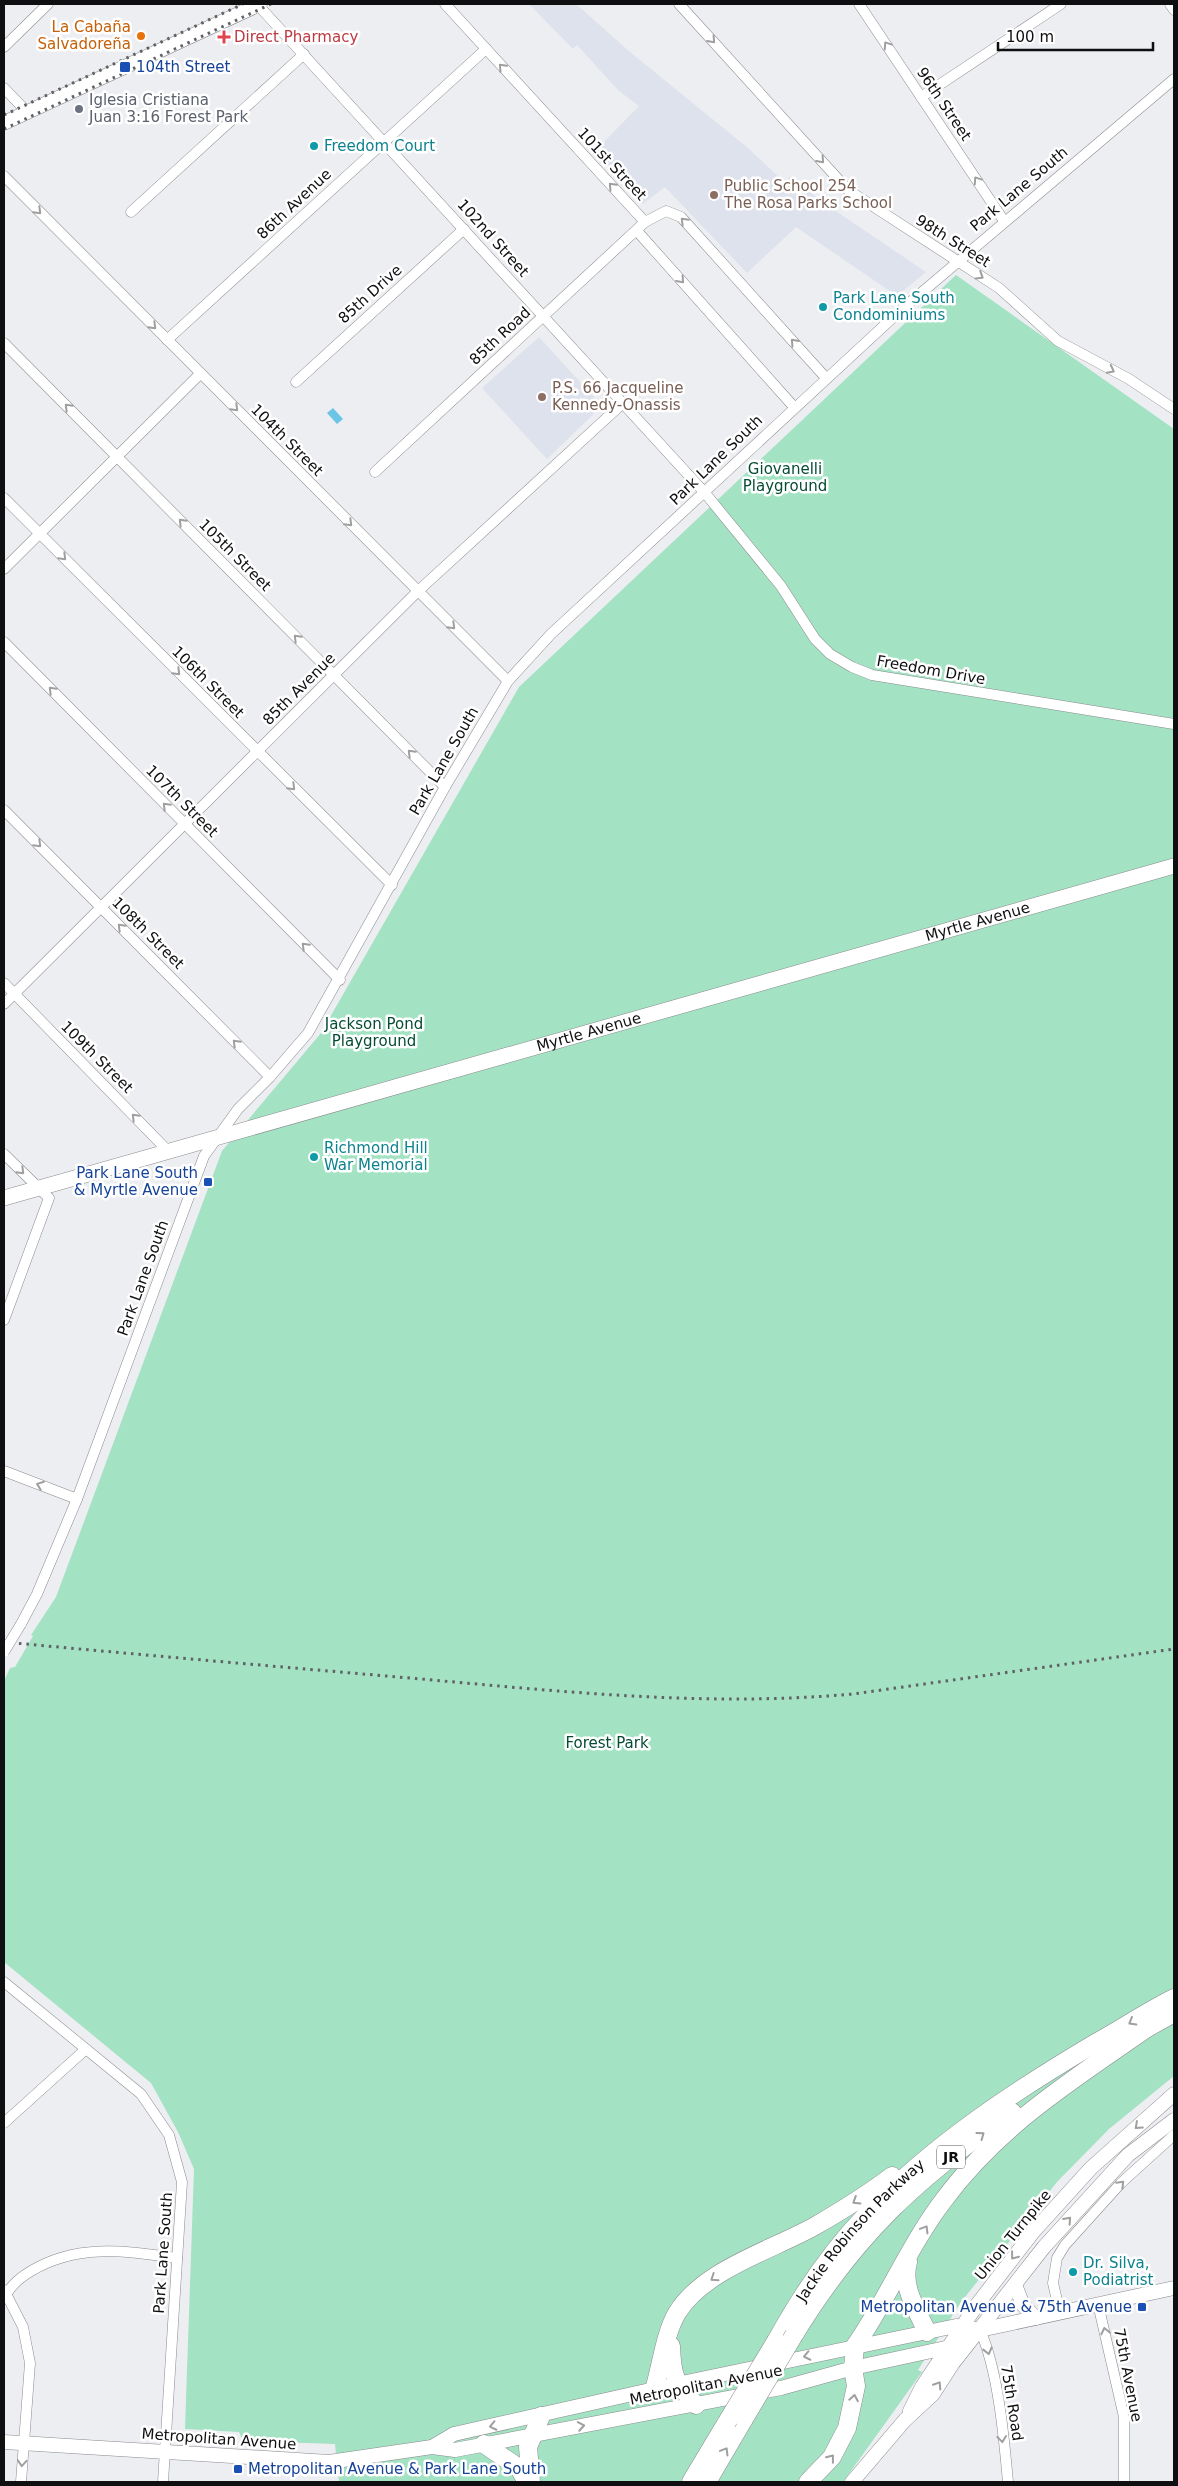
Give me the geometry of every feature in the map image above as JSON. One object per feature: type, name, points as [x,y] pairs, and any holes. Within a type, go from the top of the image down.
[{"type":"highway","name":"Jackie Robinson Parkway","points":[[707,2482],[776,2341],[804,2294],[850,2232],[890,2191],[942,2148],[1036,2080],[1174,1998]]},
{"type":"highway","name":"Jackie Robinson Parkway","points":[[691,2482],[736,2421],[824,2288],[848,2256],[871,2229],[914,2187],[968,2144],[1036,2096],[1174,2013]]},
{"type":"highway","points":[[808,2482],[832,2457],[847,2428],[856,2386],[853,2368],[855,2346],[942,2203],[993,2143],[1045,2099],[1150,2026]]},
{"type":"highway","points":[[654,2390],[674,2318],[681,2307],[717,2276],[815,2226],[864,2196],[917,2158],[942,2148]]},
{"type":"highway","points":[[912,2251],[906,2273],[908,2287],[927,2332]]},
{"type":"highway","points":[[670,2333],[672,2367],[677,2384],[696,2404]]},
{"type":"highway","points":[[529,2482],[528,2447],[541,2416]]},
{"type":"highway","points":[[484,2444],[519,2468],[529,2482]]},
{"type":"main road","points":[[4,123],[258,4]]},
{"type":"main road","name":"Myrtle Avenue","points":[[4,1198],[1174,866]]},
{"type":"main road","name":"Union Turnpike","points":[[905,2420],[922,2387],[962,2327],[1033,2232],[1091,2168],[1174,2094]]},
{"type":"main road","name":"Union Turnpike","points":[[852,2482],[905,2420],[933,2394],[953,2363],[1044,2247],[1128,2155],[1174,2120]]},
{"type":"main road","points":[[1015,2284],[1023,2305],[1036,2318]]},
{"type":"main road","name":"Metropolitan Avenue","points":[[4,2442],[329,2462],[432,2447],[455,2450],[781,2388],[853,2368],[950,2347],[980,2330],[1174,2288]]},
{"type":"main road","name":"Metropolitan Avenue","points":[[432,2447],[454,2434],[677,2384],[956,2326],[980,2330]]},
{"type":"main road","points":[[853,2368],[909,2336]]},
{"type":"street","points":[[4,47],[48,4]]},
{"type":"street","name":"102nd Street","points":[[258,4],[705,493]]},
{"type":"street","name":"101st Street","points":[[445,4],[645,222],[666,211],[681,217],[826,378]]},
{"type":"street","name":"98th Street","points":[[679,4],[848,190],[1000,288],[1058,341],[1129,379],[1174,409]]},
{"type":"street","name":"96th Street","points":[[859,4],[1004,221]]},
{"type":"street","points":[[921,97],[1061,4]]},
{"type":"street","points":[[1170,4],[1174,10]]},
{"type":"street","name":"86th Avenue","points":[[167,340],[486,49]]},
{"type":"street","points":[[131,212],[304,54]]},
{"type":"street","name":"Park Lane South","points":[[4,1652],[37,1594],[77,1499],[204,1156],[238,1109],[270,1077],[308,1033],[340,980],[446,788],[508,681],[551,634],[705,493],[826,378],[1004,221],[1174,79]]},
{"type":"street","points":[[4,88],[27,112]]},
{"type":"street","name":"104th Street","points":[[4,176],[417,592],[508,681]]},
{"type":"street","name":"85th Road","points":[[375,472],[645,222]]},
{"type":"street","name":"85th Drive","points":[[296,382],[464,229]]},
{"type":"street","points":[[637,231],[794,407]]},
{"type":"street","name":"105th Street","points":[[4,343],[446,788]]},
{"type":"street","points":[[4,569],[200,374]]},
{"type":"street","name":"85th Avenue","points":[[4,1004],[417,592],[623,403]]},
{"type":"street","name":"Freedom Drive","points":[[705,493],[781,586],[815,639],[830,654],[852,667],[872,675],[1174,724]]},
{"type":"street","name":"106th Street","points":[[4,498],[256,752],[392,885]]},
{"type":"street","name":"107th Street","points":[[4,642],[340,980]]},
{"type":"street","name":"108th Street","points":[[4,810],[270,1077]]},
{"type":"street","name":"109th Street","points":[[4,983],[169,1152]]},
{"type":"street","points":[[4,1154],[49,1198],[4,1320]]},
{"type":"street","points":[[4,1471],[77,1499]]},
{"type":"street","name":"Park Lane South","points":[[4,1982],[141,2094],[169,2135],[182,2182],[164,2482]]},
{"type":"street","points":[[4,2123],[86,2048]]},
{"type":"street","points":[[1060,2312],[1053,2283],[1056,2258],[1065,2245],[1121,2183],[1174,2135]]},
{"type":"street","points":[[21,2482],[30,2362],[23,2327],[5,2295],[26,2274],[45,2263],[78,2252],[128,2252],[177,2258]]},
{"type":"street","name":"75th Avenue","points":[[1098,2304],[1124,2417],[1124,2482]]},
{"type":"street","name":"75th Road","points":[[980,2330],[987,2347],[992,2373],[1008,2482]]},
{"type":"shaded area","points":[[529,4],[576,4],[630,52],[748,148],[784,182],[791,176],[821,201],[926,272],[897,296],[796,227],[747,273],[665,187],[643,204],[595,151],[639,106],[619,91],[577,45],[573,49]]},
{"type":"shaded area","name":"P.S. 66 Jacqueline Kennedy-Onassis","points":[[539,337],[602,406],[547,459],[482,388]]},
{"type":"green space","name":"Forest Park","points":[[956,275],[1174,429],[1174,2076],[1109,2129],[1057,2182],[961,2302],[918,2370],[922,2372],[843,2482],[339,2482],[335,2444],[243,2441],[239,2432],[185,2429],[194,2169],[178,2132],[151,2083],[4,1962],[4,1681],[10,1668],[15,1667],[33,1636],[31,1635],[56,1597],[222,1151],[321,1033],[519,687]]},
{"type":"water","points":[[333,408],[343,419],[337,424],[327,413]]},
{"type":"railway","points":[[4,115],[243,4]]},
{"type":"railway","points":[[4,129],[271,4]]},
{"type":"railway","points":[[4,1642],[529,1689],[637,1696],[745,1699],[853,1694],[1174,1649]]},
{"type":"place","name":"La Cabaña Salvadoreña","points":[[141,36]]},
{"type":"place","name":"Direct Pharmacy","points":[[224,37]]},
{"type":"place","name":"104th Street","points":[[125,67]]},
{"type":"place","name":"Iglesia Cristiana Juan 3:16 Forest Park","points":[[79,109]]},
{"type":"place","name":"Freedom Court","points":[[314,146]]},
{"type":"place","name":"Public School 254 The Rosa Parks School","points":[[714,195]]},
{"type":"place","name":"Park Lane South Condominiums","points":[[823,307]]},
{"type":"place","name":"P.S. 66 Jacqueline Kennedy-Onassis","points":[[542,397]]},
{"type":"place","name":"Richmond Hill War Memorial","points":[[314,1157]]},
{"type":"place","name":"Park Lane South & Myrtle Avenue","points":[[208,1182]]},
{"type":"place","name":"Dr. Silva, Podiatrist","points":[[1073,2272]]},
{"type":"place","name":"Metropolitan Avenue & 75th Avenue","points":[[1142,2307]]},
{"type":"place","name":"Metropolitan Avenue & Park Lane South","points":[[238,2469]]},
{"type":"park label","name":"Giovanelli Playground","points":[[785,478]]},
{"type":"park label","name":"Jackson Pond Playground","points":[[374,1032]]}]
